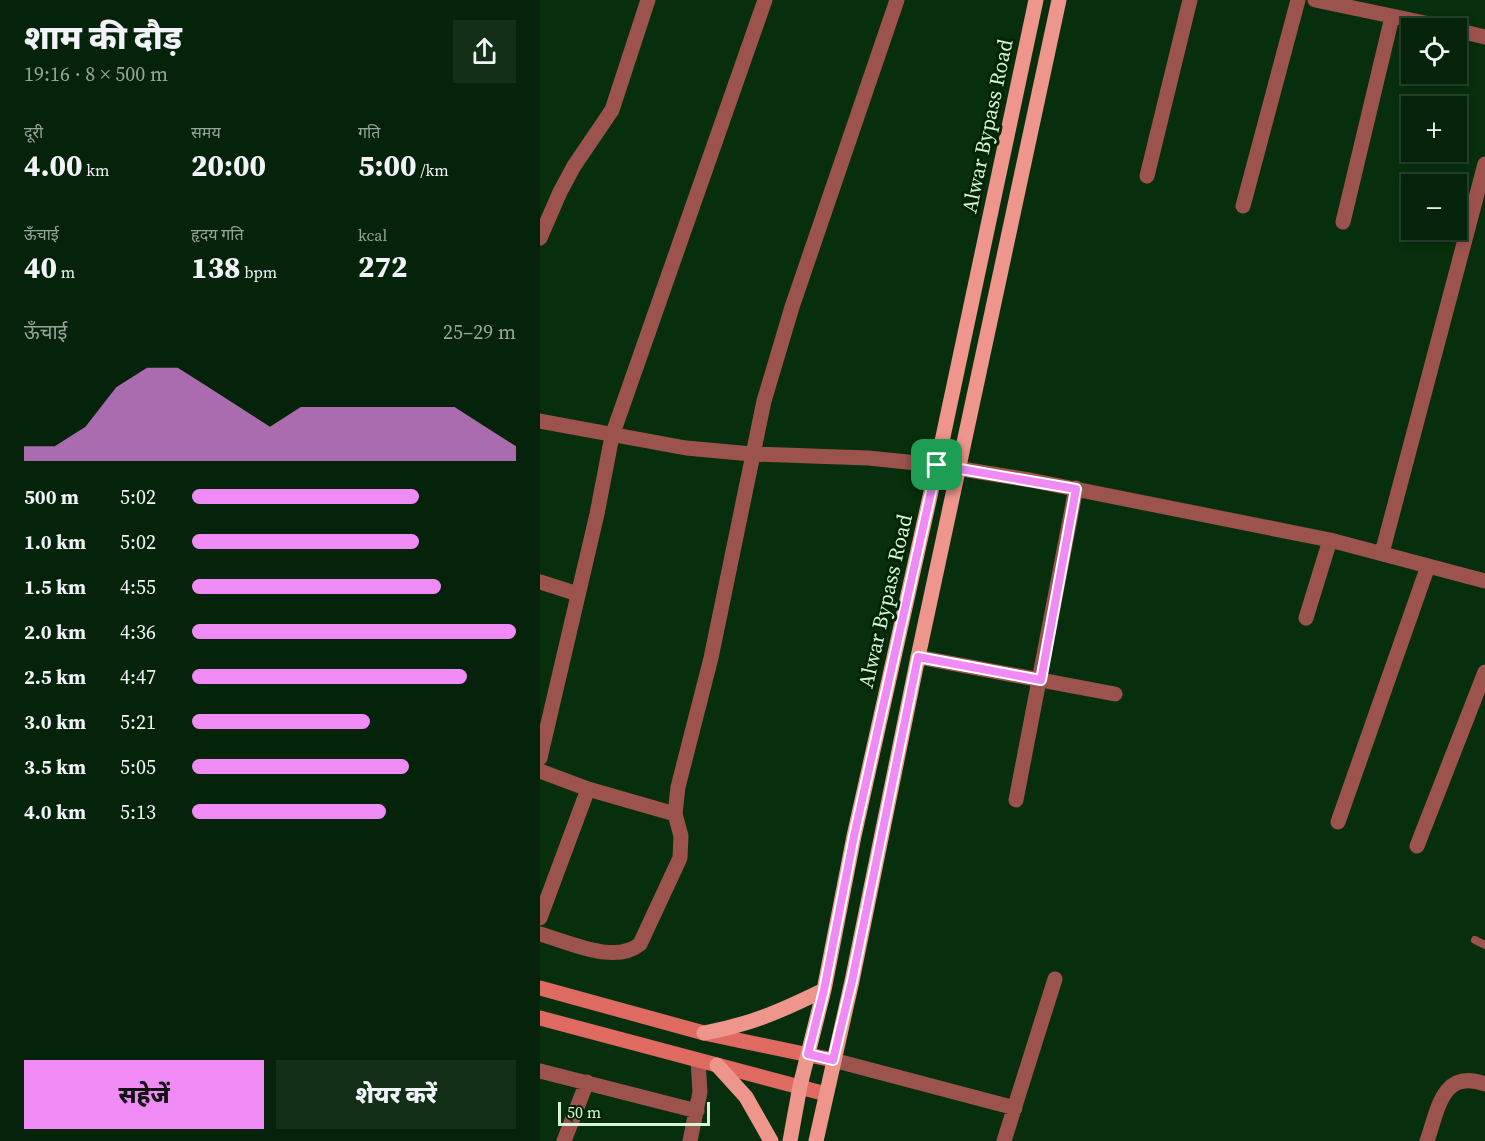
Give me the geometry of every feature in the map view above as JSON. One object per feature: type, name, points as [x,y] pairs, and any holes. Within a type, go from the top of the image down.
[{"type":"main road","name":"Alwar Bypass Road","points":[[790,1141],[800,1086],[824,990],[854,836],[937,465],[1036,0]]},
{"type":"main road","name":"Alwar Bypass Road","points":[[816,1141],[852,981],[918,657],[1059,0]]},
{"type":"main road","points":[[540,988],[704,1033],[833,1060]]},
{"type":"main road","points":[[704,1033],[741,1026],[771,1016],[824,990]]},
{"type":"main road","points":[[540,1018],[826,1094]]},
{"type":"main road","points":[[717,1065],[746,1097],[771,1141]]},
{"type":"street","points":[[540,238],[574,166],[612,110],[648,0]]},
{"type":"street","points":[[540,758],[612,436],[765,0]]},
{"type":"street","points":[[540,934],[610,954],[623,954],[640,944],[680,858],[681,836],[675,814],[678,787],[713,646],[764,401],[792,307],[897,0]]},
{"type":"street","points":[[1147,176],[1190,0]]},
{"type":"street","points":[[1243,206],[1298,0]]},
{"type":"street","points":[[1315,0],[1401,19]]},
{"type":"street","points":[[1343,222],[1392,17]]},
{"type":"street","points":[[1467,33],[1485,37]]},
{"type":"street","points":[[1382,553],[1485,164]]},
{"type":"street","points":[[540,421],[686,448],[752,454],[868,458],[959,468],[1330,540],[1428,566],[1483,575]]},
{"type":"street","points":[[1016,800],[1041,680],[1076,489]]},
{"type":"street","points":[[1306,618],[1330,540]]},
{"type":"street","points":[[1338,822],[1428,566]]},
{"type":"street","points":[[540,582],[578,594]]},
{"type":"street","points":[[918,657],[1115,693]]},
{"type":"street","points":[[1417,846],[1485,672]]},
{"type":"street","points":[[540,771],[588,789],[675,814]]},
{"type":"street","points":[[540,918],[588,789]]},
{"type":"street","points":[[1005,1141],[1055,979]]},
{"type":"street","points":[[833,1060],[1015,1108]]},
{"type":"street","points":[[690,1141],[700,1086],[698,1061]]},
{"type":"street","points":[[540,1071],[697,1111]]},
{"type":"street","points":[[1427,1141],[1442,1100],[1453,1083],[1464,1079],[1485,1084]]},
{"type":"street","points":[[564,1141],[587,1082]]},
{"type":"lane","points":[[1475,940],[1485,945]]},
{"type":"route","points":[[937,465],[1076,489],[1041,680],[918,657],[852,981],[833,1060],[808,1054],[824,990],[854,836],[937,465]]}]
